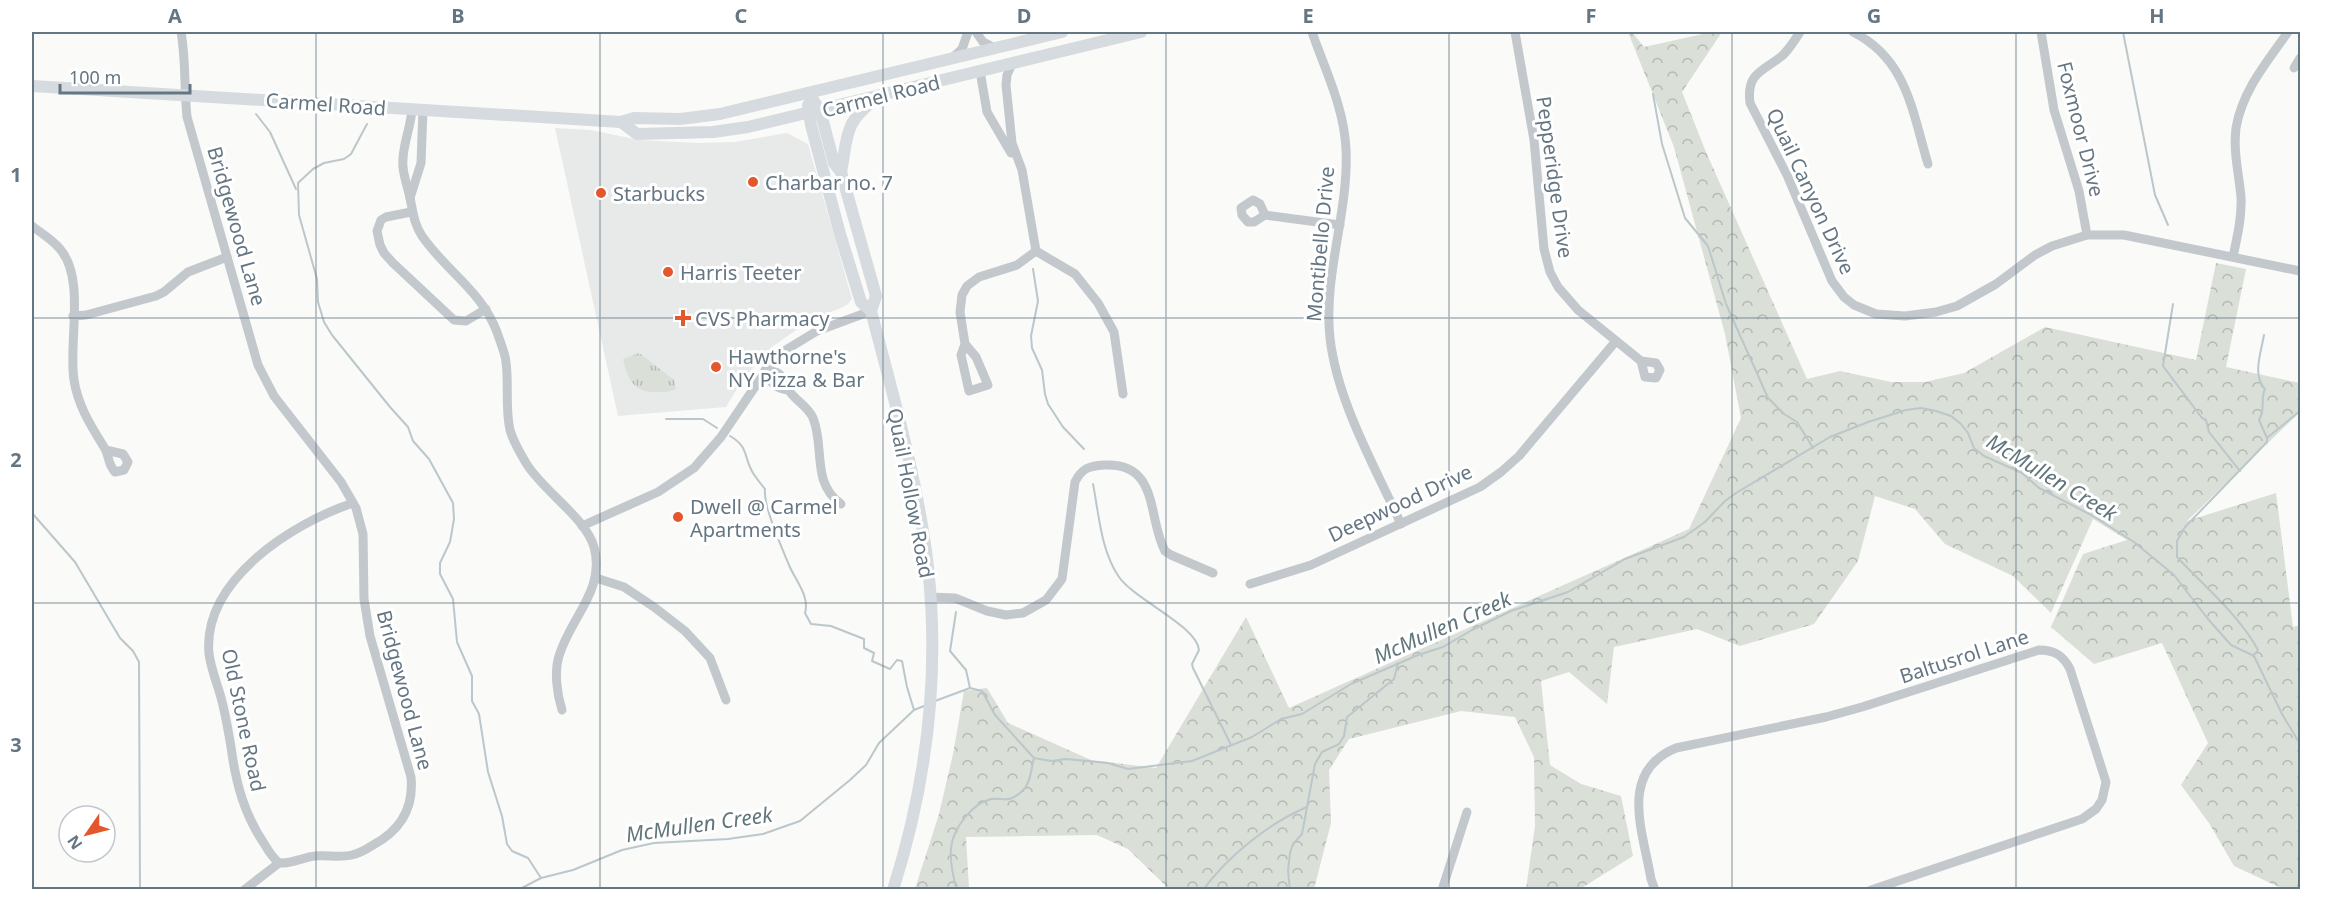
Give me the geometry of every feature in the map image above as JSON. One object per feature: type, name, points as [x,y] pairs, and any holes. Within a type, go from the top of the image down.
[{"type":"main road","name":"Carmel Road","points":[[32,86],[621,122],[634,118],[680,119],[720,114],[1062,32]]},
{"type":"main road","name":"Carmel Road","points":[[621,122],[637,134],[673,134],[748,127],[1141,32]]},
{"type":"main road","points":[[980,71],[981,63],[993,47]]},
{"type":"main road","name":"Quail Hollow Road","points":[[808,93],[834,163],[841,172],[876,296],[871,311],[912,475],[928,567],[932,692],[928,732],[913,814],[893,890]]},
{"type":"main road","points":[[841,172],[848,131],[860,112],[880,96]]},
{"type":"main road","name":"Quail Hollow Road","points":[[814,112],[840,234],[861,302],[871,311]]},
{"type":"street","name":"Bridgewood Lane","points":[[181,32],[184,95],[188,117],[258,365],[267,384],[341,482],[353,503],[363,534],[364,599],[368,627],[411,777],[410,802],[403,820],[385,839],[357,854],[340,857],[308,856],[287,863],[279,862],[244,890]]},
{"type":"street","points":[[953,57],[962,49],[968,32]]},
{"type":"street","points":[[976,32],[983,42],[993,47]]},
{"type":"street","name":"Montibello Drive","points":[[1312,32],[1331,81],[1345,130],[1346,160],[1329,312],[1332,359],[1344,398],[1401,524]]},
{"type":"street","name":"Pepperidge Drive","points":[[1515,32],[1534,140],[1544,249],[1548,265],[1567,300],[1641,361]]},
{"type":"street","name":"Quail Canyon Drive","points":[[1800,32],[1784,54],[1760,70],[1754,77],[1749,89],[1750,103],[1787,176],[1832,281],[1844,297],[1854,305],[1876,314],[1891,316],[1926,314],[1946,309],[1976,296],[2043,250],[2087,235],[2124,235],[2301,271]]},
{"type":"street","points":[[1853,32],[1882,51],[1895,67],[1907,93],[1928,164]]},
{"type":"street","name":"Foxmoor Drive","points":[[2041,32],[2054,110],[2079,191],[2087,235]]},
{"type":"street","points":[[2233,257],[2241,216],[2235,153],[2236,127],[2240,110],[2254,80],[2288,32]]},
{"type":"street","points":[[2294,68],[2301,58]]},
{"type":"street","points":[[1012,63],[1007,75],[1012,143],[1022,170],[1036,251],[1075,274],[1098,303],[1114,332],[1124,394]]},
{"type":"street","points":[[980,71],[987,111],[1022,170]]},
{"type":"street","points":[[418,110],[403,157],[411,212],[421,235],[474,292],[486,309],[506,362],[510,430],[517,446],[537,480],[582,526],[594,547],[596,578],[557,665],[562,710]]},
{"type":"street","points":[[410,198],[421,163],[418,110]]},
{"type":"street","points":[[411,212],[386,216],[381,220],[377,231],[384,253],[454,320],[466,321],[486,309]]},
{"type":"street","points":[[1265,215],[1340,225]]},
{"type":"street","points":[[32,226],[54,243],[69,263],[72,274],[73,369],[77,393],[84,413],[106,450]]},
{"type":"street","points":[[965,344],[976,357],[988,385],[969,391],[961,355],[965,344],[960,312],[962,295],[967,286],[979,276],[1017,266],[1036,251]]},
{"type":"street","points":[[73,316],[86,315],[156,297],[193,268],[227,257]]},
{"type":"street","points":[[582,526],[658,492],[694,468],[721,437],[765,370],[784,351],[817,331],[871,311]]},
{"type":"street","name":"Deepwood Drive","points":[[1250,584],[1311,565],[1466,495],[1501,472],[1524,450],[1616,341]]},
{"type":"street","points":[[765,370],[777,372],[786,380],[788,390],[811,414],[818,435],[820,473],[829,493],[841,504]]},
{"type":"street","points":[[930,597],[955,598],[987,611],[1006,615],[1023,613],[1046,600],[1062,579],[1075,482],[1080,472],[1089,466],[1117,465],[1141,478],[1151,496],[1165,550],[1171,555],[1213,573]]},
{"type":"street","name":"Old Stone Road","points":[[279,862],[273,858],[257,834],[239,794],[226,716],[209,655],[210,628],[216,608],[226,592],[267,549],[301,525],[353,503]]},
{"type":"street","points":[[596,578],[624,587],[685,631],[710,658],[726,700]]},
{"type":"street","name":"Baltusrol Lane","points":[[1655,890],[1651,879],[1638,796],[1645,772],[1664,753],[1676,748],[1862,707],[2039,650],[2056,653],[2062,657],[2070,669],[2104,772],[2105,791],[2096,809],[2082,819],[1871,890]]},
{"type":"street","points":[[1442,890],[1467,812]]},
{"type":"shaded area","points":[[555,128],[591,130],[639,140],[699,143],[735,142],[787,133],[808,144],[852,299],[847,305],[806,323],[772,347],[743,379],[726,407],[618,416]]},
{"type":"green space","points":[[1628,32],[1632,32],[1644,47],[1712,32],[1722,32],[1682,92],[1706,152],[1807,379],[1840,371],[1891,382],[1925,382],[1964,373],[2045,327],[2196,360],[2216,263],[2246,269],[2226,367],[2300,383],[2300,412],[2187,521],[2276,493],[2293,627],[2300,625],[2300,889],[2283,889],[2234,866],[2209,823],[2181,785],[2208,743],[2162,643],[2094,664],[2051,627],[2083,554],[2127,540],[2093,519],[2051,613],[2013,576],[1945,544],[1915,509],[1875,496],[1858,561],[1814,624],[1740,646],[1697,629],[1614,647],[1607,704],[1569,672],[1541,681],[1550,765],[1581,784],[1621,796],[1633,856],[1580,889],[1526,889],[1535,826],[1534,757],[1515,717],[1461,711],[1349,739],[1329,770],[1331,823],[1314,889],[1169,889],[1128,849],[1097,835],[966,837],[969,889],[915,889],[939,814],[964,691],[987,688],[1008,723],[1091,760],[1156,768],[1246,617],[1289,708],[1689,529],[1741,418],[1725,334],[1674,147]]},
{"type":"green space","points":[[639,353],[674,380],[676,389],[667,392],[649,392],[637,387],[627,373],[623,359]]},
{"type":"waterway","points":[[2123,32],[2155,195],[2168,225]]},
{"type":"waterway","points":[[1653,94],[1662,144],[1685,218],[1708,246],[1726,304],[1768,398],[1784,414],[1797,422],[1813,448]]},
{"type":"waterway","points":[[256,114],[270,132],[296,189]]},
{"type":"waterway","points":[[367,124],[351,154],[344,159],[324,163],[313,169],[298,183],[299,215],[317,279],[318,302],[324,322],[332,335],[408,427],[413,441],[429,459],[453,503],[454,519],[450,542],[440,563],[440,574],[453,599],[457,642],[472,676],[472,701],[479,714],[488,772],[502,816],[507,844],[512,851],[528,858],[541,878]]},
{"type":"waterway","points":[[1033,269],[1038,301],[1031,336],[1032,348],[1042,370],[1045,394],[1048,404],[1063,427],[1084,449]]},
{"type":"waterway","points":[[2173,304],[2163,366],[2202,418],[2206,420],[2209,432],[2240,471]]},
{"type":"waterway","points":[[2264,335],[2258,371],[2265,389],[2259,420],[2267,438]]},
{"type":"waterway","name":"McMullen Creek","points":[[935,701],[970,688],[982,691],[995,715],[1034,758],[1051,761],[1066,759],[1108,763],[1128,769],[1192,761],[1252,737],[1281,719],[1302,714],[1351,684],[1418,655],[1443,647],[1511,611],[1568,592],[1625,559],[1684,537],[1705,522],[1736,493],[1830,437],[1868,422],[1906,410],[1921,408],[1951,416],[1961,424],[1968,433],[1974,448],[1984,456],[2022,473],[2039,488],[2093,516],[2134,542],[2174,575],[2231,645],[2254,656],[2282,714],[2300,744]]},
{"type":"waterway","points":[[2254,655],[2258,650],[2241,625],[2177,557],[2177,541],[2185,527],[2267,442],[2267,438],[2300,411]]},
{"type":"waterway","points":[[666,419],[703,419],[717,428]]},
{"type":"waterway","points":[[730,436],[743,448],[753,473],[765,489],[770,516],[789,565],[804,594],[805,613],[811,624],[831,626],[864,639],[864,648],[874,653],[872,661],[890,669],[897,660],[902,661],[914,710]]},
{"type":"waterway","points":[[1093,484],[1102,532],[1113,567],[1127,586],[1177,622],[1196,641],[1199,650],[1192,664],[1193,668],[1231,745]]},
{"type":"waterway","points":[[32,513],[75,562],[120,638],[133,651],[139,662],[140,890]]},
{"type":"waterway","points":[[956,612],[950,651],[966,670],[970,688]]},
{"type":"waterway","points":[[1290,890],[1288,871],[1290,853],[1293,844],[1302,834],[1315,764],[1322,752],[1339,744],[1344,736],[1347,717],[1394,679],[1398,663]]},
{"type":"waterway","name":"McMullen Creek","points":[[518,890],[541,878],[573,870],[622,850],[654,843],[728,839],[763,834],[800,821],[850,780],[866,765],[879,743],[914,710],[924,706]]},
{"type":"waterway","points":[[957,890],[952,869],[951,848],[959,825],[970,812],[984,802],[991,799],[1009,799],[1021,792],[1029,781],[1034,758]]},
{"type":"waterway","points":[[1203,890],[1224,865],[1250,842],[1278,822],[1307,807]]},
{"type":"place","name":"Charbar no. 7","points":[[753,182]]},
{"type":"place","name":"Starbucks","points":[[601,193]]},
{"type":"place","name":"Harris Teeter","points":[[668,272]]},
{"type":"place","name":"CVS Pharmacy","points":[[683,318]]},
{"type":"place","name":"Hawthorne's NY Pizza & Bar","points":[[716,367]]},
{"type":"place","name":"Dwell @ Carmel Apartments","points":[[678,517]]}]
